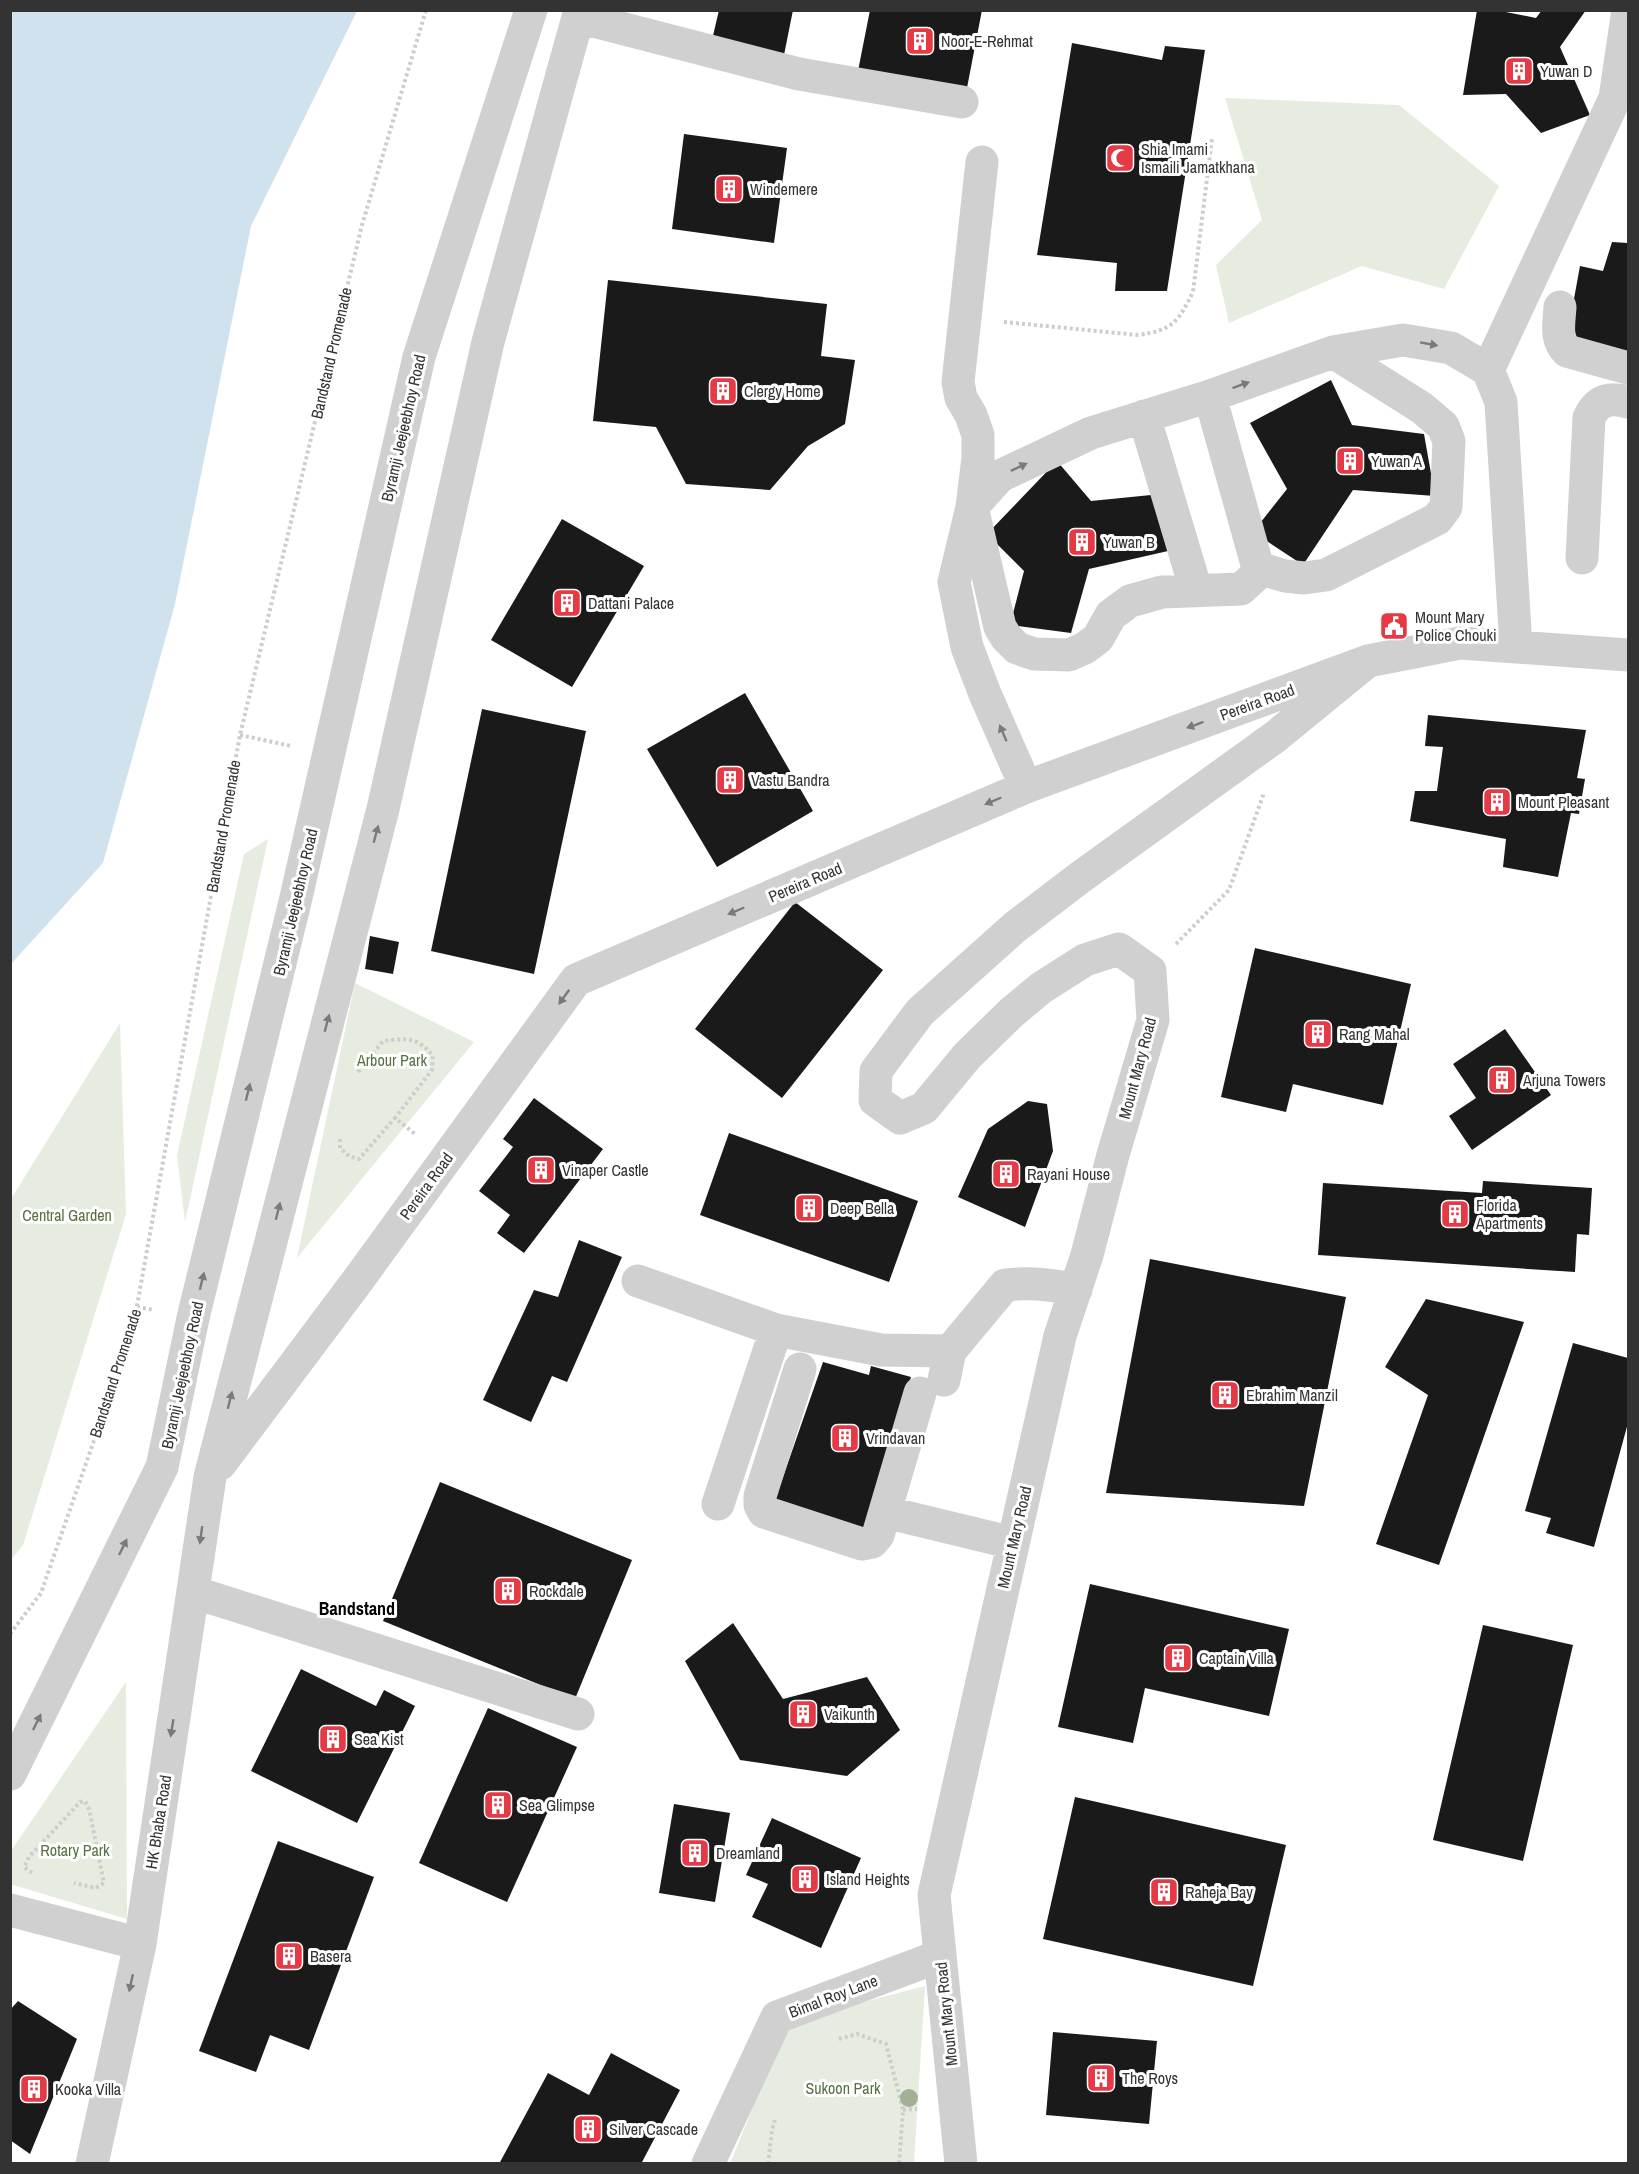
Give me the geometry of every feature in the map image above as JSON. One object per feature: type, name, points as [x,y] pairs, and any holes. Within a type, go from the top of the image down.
[{"type":"street","name":"Byramji Jeejeebhoy Road","points":[[10,1774],[162,1467],[193,1318],[330,754],[419,357],[531,10]]},
{"type":"street","points":[[1488,370],[1615,98],[1628,10]]},
{"type":"street","points":[[162,1467],[210,1477],[383,809],[488,342],[579,14],[800,74],[962,102]]},
{"type":"street","points":[[982,162],[958,382],[961,398],[971,415],[978,435],[978,458],[972,507],[954,582],[967,647],[984,694],[1026,787]]},
{"type":"street","points":[[1560,307],[1558,335],[1560,345],[1567,351],[1629,368]]},
{"type":"street","points":[[972,507],[1000,476],[1091,433],[1210,396],[1333,352],[1403,340],[1450,348],[1488,370],[1501,402],[1515,647]]},
{"type":"street","points":[[1258,567],[1285,576],[1304,578],[1326,575],[1437,519],[1446,507],[1449,441],[1443,426],[1422,408],[1333,352]]},
{"type":"street","points":[[972,507],[1000,627],[1017,648],[1034,654],[1069,655],[1085,648],[1098,638],[1111,615],[1130,601],[1154,594],[1241,589],[1254,577],[1258,567],[1210,396]]},
{"type":"street","points":[[1582,558],[1589,418],[1594,407],[1605,400],[1629,402]]},
{"type":"street","points":[[1144,416],[1196,590]]},
{"type":"street","name":"Pereira Road","points":[[210,1477],[361,1276],[576,980],[1026,787],[1368,661],[1460,643],[1629,655]]},
{"type":"street","points":[[1150,971],[1119,949],[1085,960],[1041,988],[1011,1013],[967,1056],[924,1108],[900,1118],[875,1100],[876,1071],[920,1012],[1015,927],[1275,736],[1368,661]]},
{"type":"street","name":"Mount Mary Road","points":[[961,2163],[934,1895],[1060,1336],[1076,1290],[1153,1020],[1150,971]]},
{"type":"street","points":[[638,1281],[776,1330],[881,1350],[938,1375]]},
{"type":"street","points":[[800,1369],[760,1496],[760,1505],[764,1512],[862,1544],[872,1542],[878,1535],[938,1375],[1005,1286],[1024,1282],[1076,1290]]},
{"type":"street","points":[[718,1504],[776,1330]]},
{"type":"street","name":"HK Bhaba Road","points":[[92,2163],[140,1944],[210,1477]]},
{"type":"street","points":[[885,1512],[1013,1543]]},
{"type":"street","points":[[193,1592],[578,1714]]},
{"type":"street","points":[[10,1910],[140,1944]]},
{"type":"street","name":"Bimal Roy Lane","points":[[708,2163],[777,2017],[940,1956]]},
{"type":"path","name":"Bandstand Promenade","points":[[10,1634],[41,1593],[133,1329],[240,735],[362,225],[426,10]]},
{"type":"path","points":[[1032,325],[1138,335],[1161,332],[1181,315],[1193,292],[1212,138]]},
{"type":"path","points":[[240,735],[330,754]]},
{"type":"path","points":[[1150,971],[1229,890],[1265,792],[1275,736]]},
{"type":"path","points":[[339,1135],[340,1148],[349,1156],[360,1159],[432,1070],[434,1056],[422,1043],[403,1038],[383,1041],[356,1077]]},
{"type":"path","points":[[395,1118],[447,1158]]},
{"type":"path","points":[[38,1874],[29,1872],[24,1867],[29,1857],[80,1802],[85,1801],[89,1809],[104,1883],[96,1888],[64,1881],[53,1921]]},
{"type":"path","points":[[834,2040],[857,2034],[886,2044],[903,2110],[899,2163]]},
{"type":"path","points":[[903,2110],[918,2109]]},
{"type":"path","points":[[768,2163],[775,2118]]},
{"type":"green space","points":[[1225,98],[1399,105],[1499,186],[1444,289],[1362,266],[1229,323],[1216,265],[1262,220]]},
{"type":"green space","points":[[268,839],[185,1222],[177,1155],[244,854]]},
{"type":"green space","name":"Arbour Park","points":[[355,983],[474,1042],[297,1258]]},
{"type":"green space","name":"Central Garden","points":[[120,1023],[126,1214],[23,1545],[11,1560],[11,1199]]},
{"type":"green space","name":"Rotary Park","points":[[126,1682],[127,1919],[10,1884],[11,1851]]},
{"type":"green space","name":"Sukoon Park","points":[[925,1986],[914,2163],[730,2164],[787,2022]]},
{"type":"water","points":[[11,10],[357,11],[251,226],[175,604],[103,863],[11,964]]},
{"type":"building","points":[[719,10],[793,10],[784,55],[712,40]]},
{"type":"building","name":"Noor-E-Rehmat","points":[[870,10],[982,10],[966,93],[858,71]]},
{"type":"building","name":"Yuwan D","points":[[1477,10],[1496,10],[1536,18],[1542,10],[1586,10],[1560,47],[1590,115],[1541,133],[1506,94],[1463,95]]},
{"type":"building","name":"Shia Imami Ismaili Jamatkhana","points":[[1072,43],[1162,60],[1165,46],[1205,50],[1167,291],[1115,291],[1117,263],[1037,255]]},
{"type":"building","name":"Windemere","points":[[684,134],[787,148],[774,243],[672,229]]},
{"type":"building","points":[[1612,242],[1628,243],[1628,356],[1567,337],[1580,266],[1603,271]]},
{"type":"building","name":"Clergy Home","points":[[608,280],[827,304],[821,356],[855,360],[845,424],[808,446],[770,490],[686,484],[656,427],[593,421]]},
{"type":"building","name":"Yuwan A","points":[[1331,380],[1352,425],[1424,434],[1435,496],[1353,490],[1303,565],[1253,532],[1287,489],[1250,423]]},
{"type":"building","name":"Yuwan B","points":[[1057,461],[1091,501],[1161,494],[1168,551],[1089,569],[1071,633],[1010,625],[1024,571],[987,534]]},
{"type":"building","name":"Dattani Palace","points":[[562,519],[644,566],[572,687],[491,640]]},
{"type":"building","name":"Vastu Bandra","points":[[745,693],[813,811],[717,867],[647,749]]},
{"type":"building","points":[[482,709],[586,731],[534,974],[431,951]]},
{"type":"building","name":"Mount Pleasant","points":[[1428,715],[1586,730],[1577,778],[1585,779],[1579,814],[1571,813],[1558,877],[1503,867],[1506,839],[1410,821],[1415,791],[1437,791],[1443,747],[1425,746]]},
{"type":"building","points":[[795,902],[883,970],[782,1098],[695,1029]]},
{"type":"building","points":[[370,936],[399,942],[393,974],[365,969]]},
{"type":"building","name":"Rang Mahal","points":[[1255,948],[1411,984],[1383,1105],[1293,1084],[1286,1112],[1221,1097]]},
{"type":"building","name":"Arjuna Towers","points":[[1505,1029],[1551,1095],[1472,1150],[1449,1116],[1476,1098],[1453,1064]]},
{"type":"building","name":"Vinaper Castle","points":[[534,1098],[603,1149],[524,1253],[497,1233],[510,1215],[479,1191],[513,1147],[503,1139]]},
{"type":"building","name":"Rayani House","points":[[1028,1101],[1047,1104],[1053,1151],[1025,1227],[958,1197],[988,1129]]},
{"type":"building","name":"Deep Bella","points":[[729,1133],[918,1201],[889,1282],[700,1215]]},
{"type":"building","name":"Florida Apartments","points":[[1483,1181],[1592,1188],[1589,1235],[1577,1234],[1575,1272],[1318,1255],[1323,1183],[1482,1193]]},
{"type":"building","points":[[579,1240],[622,1257],[567,1382],[552,1376],[531,1422],[483,1400],[534,1290],[558,1297]]},
{"type":"building","name":"Ebrahim Manzil","points":[[1150,1259],[1346,1297],[1304,1506],[1106,1493]]},
{"type":"building","points":[[1426,1299],[1524,1322],[1439,1565],[1376,1544],[1428,1395],[1385,1367]]},
{"type":"building","points":[[1573,1343],[1628,1358],[1628,1423],[1594,1547],[1546,1533],[1551,1518],[1525,1511]]},
{"type":"building","name":"Vrindavan","points":[[823,1362],[869,1375],[871,1366],[911,1377],[865,1530],[775,1500]]},
{"type":"building","name":"Rockdale","points":[[440,1482],[632,1560],[575,1699],[383,1621]]},
{"type":"building","name":"Captain Villa","points":[[1090,1584],[1289,1629],[1269,1716],[1145,1688],[1133,1743],[1058,1727]]},
{"type":"building","name":"Vaikunth","points":[[733,1623],[783,1699],[867,1677],[900,1730],[847,1776],[740,1760],[685,1661]]},
{"type":"building","points":[[1483,1625],[1573,1645],[1523,1861],[1433,1840]]},
{"type":"building","name":"Sea Kist","points":[[301,1669],[376,1706],[384,1690],[415,1706],[357,1823],[251,1771]]},
{"type":"building","name":"Sea Glimpse","points":[[488,1708],[577,1747],[507,1902],[419,1863]]},
{"type":"building","name":"Raheja Bay","points":[[1075,1797],[1286,1845],[1253,1986],[1043,1939]]},
{"type":"building","name":"Dreamland","points":[[674,1804],[730,1813],[715,1902],[659,1893]]},
{"type":"building","name":"Island Heights","points":[[772,1818],[861,1858],[821,1948],[752,1917],[768,1884],[746,1875]]},
{"type":"building","name":"Basera","points":[[278,1841],[374,1877],[309,2050],[270,2035],[256,2072],[199,2051]]},
{"type":"building","name":"Kooka Villa","points":[[18,2001],[77,2039],[30,2154],[10,2140],[10,2010]]},
{"type":"building","name":"The Roys","points":[[1053,2032],[1157,2041],[1149,2124],[1046,2115]]},
{"type":"building","name":"Silver Cascade","points":[[611,2053],[680,2090],[641,2164],[499,2164],[548,2073],[589,2095]]},
{"type":"place","name":"Noor-E-Rehmat","points":[[920,41]]},
{"type":"place","name":"Yuwan D","points":[[1519,71]]},
{"type":"place","name":"Shia Imami Ismaili Jamatkhana","points":[[1120,158]]},
{"type":"place","name":"Windemere","points":[[729,189]]},
{"type":"place","name":"Clergy Home","points":[[723,391]]},
{"type":"place","name":"Yuwan A","points":[[1350,461]]},
{"type":"place","name":"Yuwan B","points":[[1082,542]]},
{"type":"place","name":"Dattani Palace","points":[[567,603]]},
{"type":"place","name":"Mount Mary Police Chouki","points":[[1394,626]]},
{"type":"place","name":"Vastu Bandra","points":[[730,780]]},
{"type":"place","name":"Mount Pleasant","points":[[1497,802]]},
{"type":"place","name":"Rang Mahal","points":[[1318,1034]]},
{"type":"place","name":"Arjuna Towers","points":[[1502,1080]]},
{"type":"place","name":"Vinaper Castle","points":[[541,1170]]},
{"type":"place","name":"Rayani House","points":[[1006,1174]]},
{"type":"place","name":"Deep Bella","points":[[809,1208]]},
{"type":"place","name":"Florida Apartments","points":[[1455,1214]]},
{"type":"place","name":"Ebrahim Manzil","points":[[1225,1395]]},
{"type":"place","name":"Vrindavan","points":[[845,1438]]},
{"type":"place","name":"Rockdale","points":[[508,1591]]},
{"type":"place","name":"Captain Villa","points":[[1178,1658]]},
{"type":"place","name":"Vaikunth","points":[[803,1714]]},
{"type":"place","name":"Sea Kist","points":[[333,1739]]},
{"type":"place","name":"Sea Glimpse","points":[[498,1805]]},
{"type":"place","name":"Dreamland","points":[[695,1853]]},
{"type":"place","name":"Island Heights","points":[[805,1879]]},
{"type":"place","name":"Raheja Bay","points":[[1164,1892]]},
{"type":"place","name":"Basera","points":[[289,1956]]},
{"type":"place","name":"The Roys","points":[[1101,2078]]},
{"type":"place","name":"Kooka Villa","points":[[34,2089]]},
{"type":"place","name":"Silver Cascade","points":[[588,2129]]},
{"type":"district","name":"Bandstand","points":[[357,1609]]}]
